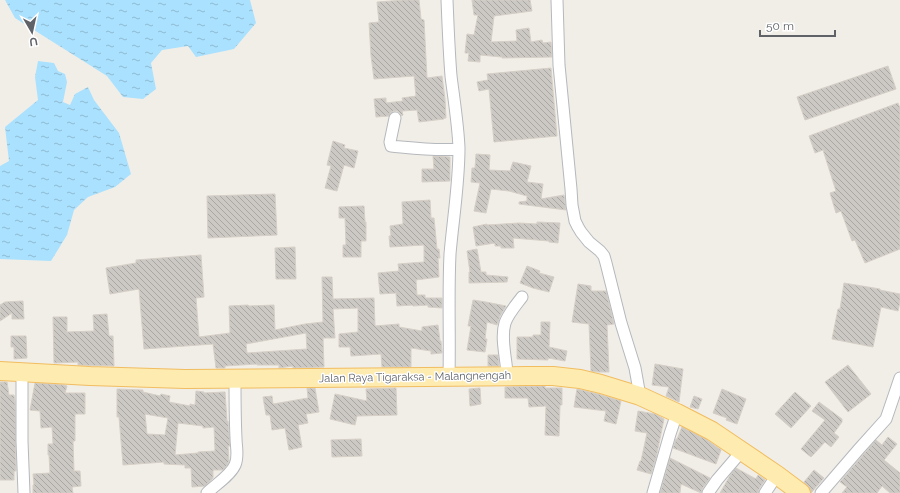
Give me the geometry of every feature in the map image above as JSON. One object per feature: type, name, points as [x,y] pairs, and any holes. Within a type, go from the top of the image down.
[{"type":"main road","name":"Jalan Raya Tigaraksa - Malangnengah","points":[[0,371],[185,379],[449,376],[553,376],[580,379],[640,396],[712,431],[801,493]]},
{"type":"street","points":[[447,0],[459,149],[450,255],[449,376]]},
{"type":"street","points":[[557,0],[559,71],[571,198],[575,221],[581,232],[604,256],[621,323],[632,357],[640,396]]},
{"type":"street","points":[[395,118],[390,142],[391,146],[447,150],[459,149]]},
{"type":"street","points":[[508,376],[504,343],[505,324],[511,312],[522,297]]},
{"type":"street","points":[[22,372],[24,493]]},
{"type":"street","points":[[821,493],[886,419],[900,378]]},
{"type":"street","points":[[207,493],[233,469],[236,464],[235,379]]},
{"type":"street","points":[[653,493],[677,413]]},
{"type":"street","points":[[708,493],[741,452]]},
{"type":"street","points":[[765,493],[777,475]]},
{"type":"water","points":[[5,0],[250,0],[256,23],[234,49],[196,57],[188,46],[162,50],[151,63],[156,89],[143,99],[123,97],[107,76],[15,18]]},
{"type":"water","points":[[38,61],[54,63],[58,71],[65,74],[67,82],[63,102],[70,105],[75,94],[88,87],[94,100],[119,133],[131,174],[115,187],[88,197],[74,210],[67,235],[51,261],[0,259],[0,166],[9,161],[5,127],[38,100],[35,77]]},
{"type":"building","points":[[419,0],[421,19],[424,20],[427,78],[442,76],[446,118],[444,119],[419,122],[417,110],[402,111],[402,116],[397,111],[393,111],[389,116],[376,117],[374,99],[386,98],[386,103],[403,101],[402,98],[416,96],[414,76],[374,79],[371,56],[369,23],[379,22],[377,2]]},
{"type":"building","points":[[472,0],[530,0],[532,11],[494,16],[491,42],[517,41],[516,30],[529,28],[531,42],[542,40],[543,43],[551,42],[552,57],[502,58],[480,55],[480,62],[468,61],[469,53],[465,53],[467,34],[474,35],[478,15],[474,15]]},
{"type":"building","points":[[888,66],[896,89],[805,120],[797,97]]},
{"type":"building","points":[[551,68],[557,136],[494,142],[489,89],[479,91],[477,82],[488,80],[487,74]]},
{"type":"building","points":[[898,103],[900,108],[900,249],[865,263],[855,240],[852,241],[841,211],[836,213],[830,193],[836,191],[823,150],[815,153],[809,136]]},
{"type":"building","points":[[333,141],[345,145],[344,148],[358,151],[354,168],[344,165],[337,191],[325,188],[331,166],[327,165]]},
{"type":"building","points":[[476,154],[490,155],[489,170],[510,171],[513,162],[531,166],[527,182],[543,184],[541,199],[564,195],[566,210],[519,204],[519,202],[527,201],[527,196],[509,191],[491,189],[486,213],[474,211],[480,183],[471,182],[472,168],[475,168]]},
{"type":"building","points":[[433,156],[450,157],[450,181],[422,182],[422,169],[434,169]]},
{"type":"building","points":[[275,194],[277,235],[208,238],[207,196]]},
{"type":"building","points":[[430,200],[431,218],[434,218],[437,249],[439,249],[439,277],[416,280],[417,295],[425,295],[425,298],[442,298],[442,308],[428,307],[428,305],[397,306],[396,293],[380,294],[378,273],[399,271],[398,264],[424,262],[424,245],[390,247],[390,226],[403,224],[402,202]]},
{"type":"building","points":[[364,206],[366,241],[361,241],[361,257],[343,257],[343,245],[346,245],[345,218],[339,218],[339,207]]},
{"type":"building","points":[[537,222],[560,223],[558,243],[513,238],[514,248],[501,248],[501,246],[495,246],[495,243],[476,246],[473,227],[487,224],[537,224]]},
{"type":"building","points":[[295,247],[296,279],[276,279],[275,248]]},
{"type":"building","points":[[477,249],[481,272],[486,272],[486,275],[508,277],[507,282],[469,283],[470,272],[467,251]]},
{"type":"building","points":[[201,255],[204,297],[196,298],[199,337],[230,333],[229,306],[274,305],[275,330],[323,322],[322,277],[332,277],[333,299],[374,298],[375,326],[399,324],[399,327],[422,331],[422,327],[438,325],[442,353],[431,354],[431,351],[411,348],[411,367],[382,367],[381,354],[351,356],[350,347],[339,347],[339,334],[358,332],[358,308],[333,309],[335,338],[323,338],[324,367],[293,368],[293,366],[279,368],[279,365],[257,364],[216,368],[213,344],[144,349],[139,289],[110,294],[106,268],[136,263],[136,260]],"holes":[[[306,333],[307,349],[247,353],[246,344]]]},
{"type":"building","points":[[527,266],[540,271],[539,273],[554,277],[549,292],[520,283]]},
{"type":"building","points":[[844,283],[900,294],[898,311],[881,307],[873,347],[832,339],[838,309],[840,309]]},
{"type":"building","points":[[578,284],[591,286],[591,291],[606,291],[614,324],[607,325],[609,372],[591,371],[589,324],[572,322]]},
{"type":"building","points":[[473,300],[506,306],[497,325],[487,322],[485,352],[467,350],[471,326],[468,326]]},
{"type":"building","points":[[23,301],[24,319],[12,319],[12,313],[0,321],[0,305],[5,302]]},
{"type":"building","points":[[107,314],[109,336],[113,336],[114,366],[78,365],[78,362],[54,363],[53,317],[67,317],[67,332],[94,331],[93,315]]},
{"type":"building","points":[[541,322],[550,322],[549,347],[567,351],[565,361],[548,358],[548,360],[517,359],[517,337],[533,337],[533,335],[541,335]]},
{"type":"building","points":[[11,336],[26,336],[27,358],[14,359],[14,347],[11,347]]},
{"type":"building","points":[[488,355],[498,355],[499,366],[488,366]]},
{"type":"building","points":[[655,364],[683,369],[679,402],[666,396],[669,387],[652,385]]},
{"type":"building","points":[[848,365],[871,394],[848,412],[825,382]]},
{"type":"building","points":[[0,382],[7,382],[9,395],[14,395],[15,402],[16,471],[14,471],[14,480],[0,480]]},
{"type":"building","points":[[35,383],[67,386],[65,393],[85,393],[85,414],[75,414],[75,441],[73,441],[74,471],[80,471],[81,486],[72,487],[73,493],[33,493],[33,474],[50,473],[48,444],[53,444],[52,427],[41,428],[40,411],[30,410]]},
{"type":"building","points":[[545,386],[545,388],[562,388],[559,436],[545,435],[546,406],[529,407],[528,398],[505,398],[505,387]]},
{"type":"building","points":[[307,388],[315,388],[319,412],[306,414],[308,423],[298,425],[302,447],[289,450],[285,428],[272,430],[270,415],[266,415],[263,397],[272,396],[273,404],[308,398]]},
{"type":"building","points":[[396,388],[397,415],[357,416],[355,425],[330,419],[335,394],[367,401],[366,389]]},
{"type":"building","points":[[480,388],[481,404],[470,406],[469,389]]},
{"type":"building","points":[[117,389],[143,390],[143,392],[160,396],[161,394],[170,396],[169,402],[190,406],[190,404],[195,405],[196,391],[204,393],[225,392],[230,446],[228,446],[229,461],[223,470],[213,470],[213,478],[205,486],[192,487],[191,468],[185,468],[185,465],[164,464],[164,462],[123,465],[119,417],[117,417]],"holes":[[[145,414],[168,418],[165,435],[147,434]],[[178,423],[203,426],[203,428],[214,427],[215,451],[175,455]]]},
{"type":"building","points":[[577,389],[621,401],[616,424],[604,421],[606,411],[574,407]]},
{"type":"building","points":[[722,389],[746,399],[737,424],[726,420],[727,418],[713,413]]},
{"type":"building","points":[[795,392],[811,406],[791,428],[775,414]]},
{"type":"building","points":[[694,396],[702,399],[698,409],[690,407]]},
{"type":"building","points":[[819,402],[842,419],[842,422],[834,433],[839,437],[831,447],[825,442],[811,457],[801,449],[825,420],[812,411]]},
{"type":"building","points":[[638,411],[655,414],[664,419],[651,474],[637,470],[641,461],[647,433],[635,431]]},
{"type":"building","points":[[682,427],[707,440],[721,450],[716,464],[673,448]]},
{"type":"building","points":[[888,437],[897,444],[884,460],[900,473],[900,493],[890,493],[882,486],[877,493],[842,493],[847,487],[840,482],[876,440],[882,445]]},
{"type":"building","points":[[361,439],[362,456],[332,457],[331,440]]},
{"type":"building","points":[[670,458],[710,478],[702,489],[701,493],[681,484],[680,493],[660,493]]},
{"type":"building","points":[[736,468],[756,479],[758,475],[765,480],[758,493],[720,493]]},
{"type":"building","points":[[814,470],[824,478],[811,493],[810,489],[804,482]]}]
